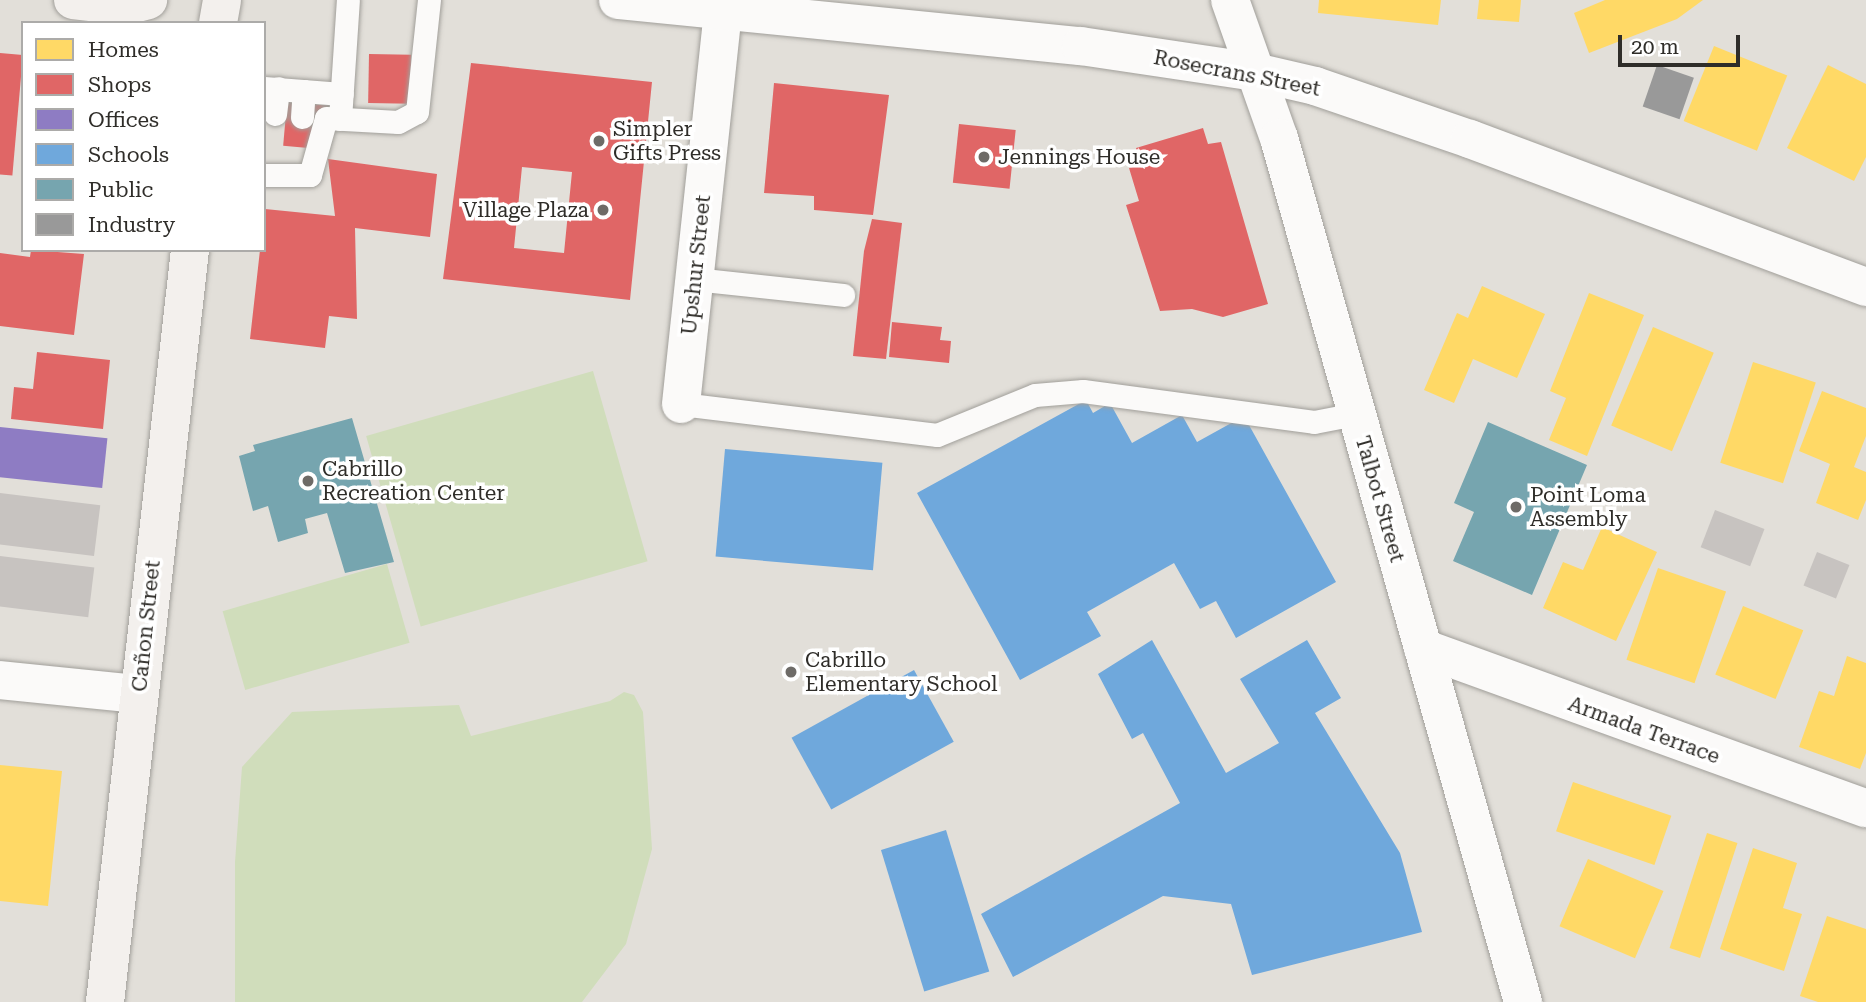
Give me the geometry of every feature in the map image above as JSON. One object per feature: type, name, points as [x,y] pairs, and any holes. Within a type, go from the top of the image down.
[{"type":"main road","points":[[73,0],[126,6],[148,0]]},
{"type":"main road","points":[[218,21],[222,0]]},
{"type":"main road","name":"Rosecrans Street","points":[[618,0],[724,4],[1081,46],[1255,72],[1315,86],[1470,138],[1866,287]]},
{"type":"main road","name":"Talbot Street","points":[[1230,0],[1279,138],[1423,648],[1515,1000]]},
{"type":"main road","name":"Upshur Street","points":[[681,404],[724,4]]},
{"type":"main road","name":"Cañon Street","points":[[105,1002],[190,252]]},
{"type":"main road","name":"Armada Terrace","points":[[1423,648],[1866,808]]},
{"type":"main road","points":[[0,680],[139,694]]},
{"type":"lane","points":[[340,119],[348,0]]},
{"type":"lane","points":[[269,170],[313,170],[323,121],[340,119],[398,122],[418,113],[429,0]]},
{"type":"lane","points":[[275,114],[271,88],[342,94]]},
{"type":"lane","points":[[302,117],[304,91]]},
{"type":"lane","points":[[694,279],[844,295]]},
{"type":"lane","points":[[681,404],[936,435],[1035,395],[1083,391],[1314,422],[1355,414]]},
{"type":"green space","points":[[593,371],[648,561],[421,626],[366,436]]},
{"type":"green space","points":[[387,564],[410,643],[245,690],[223,611]]},
{"type":"green space","points":[[624,692],[634,695],[643,712],[652,849],[626,944],[582,1002],[235,1002],[235,862],[242,767],[292,712],[459,705],[471,736],[610,701]]},
{"type":"building: Homes","points":[[1319,0],[1441,0],[1438,25],[1318,13]]},
{"type":"building: Homes","points":[[1479,0],[1521,0],[1519,22],[1477,19]]},
{"type":"building: Homes","points":[[1605,0],[1703,0],[1677,19],[1589,53],[1574,13]]},
{"type":"building: Homes","points":[[1714,46],[1787,76],[1757,151],[1684,121]]},
{"type":"building: Homes","points":[[1828,65],[1866,84],[1866,157],[1854,181],[1787,148]]},
{"type":"building: Homes","points":[[1482,286],[1545,314],[1517,378],[1473,359],[1454,403],[1424,390],[1457,313],[1468,318]]},
{"type":"building: Homes","points":[[1589,293],[1644,315],[1587,456],[1549,440],[1566,398],[1550,391]]},
{"type":"building: Homes","points":[[1653,327],[1714,353],[1672,451],[1611,425]]},
{"type":"building: Homes","points":[[1753,362],[1816,382],[1783,483],[1720,463]]},
{"type":"building: Homes","points":[[1822,391],[1866,408],[1866,436],[1854,467],[1866,472],[1866,500],[1858,520],[1816,503],[1830,464],[1799,451]]},
{"type":"building: Homes","points":[[1602,527],[1657,552],[1616,641],[1543,608],[1563,562],[1583,570]]},
{"type":"building: Homes","points":[[1658,568],[1726,591],[1694,683],[1626,660]]},
{"type":"building: Homes","points":[[1743,606],[1803,630],[1776,699],[1715,675]]},
{"type":"building: Homes","points":[[1847,656],[1866,663],[1866,753],[1860,769],[1799,747],[1819,691],[1834,696]]},
{"type":"building: Homes","points":[[0,765],[62,771],[48,906],[0,901]]},
{"type":"building: Homes","points":[[1573,782],[1671,816],[1654,865],[1556,831]]},
{"type":"building: Homes","points":[[1707,833],[1737,843],[1700,958],[1670,948]]},
{"type":"building: Homes","points":[[1753,848],[1797,863],[1783,908],[1802,914],[1784,971],[1720,949]]},
{"type":"building: Homes","points":[[1588,859],[1663,891],[1635,958],[1559,926]]},
{"type":"building: Homes","points":[[1827,916],[1866,929],[1866,1002],[1818,1002],[1800,996]]},
{"type":"building: Shops","points":[[0,53],[21,55],[12,176],[0,174]]},
{"type":"building: Shops","points":[[369,54],[411,55],[410,104],[368,103]]},
{"type":"building: Shops","name":"Village Plaza","points":[[471,63],[652,82],[630,300],[443,279]],"holes":[[[522,167],[572,172],[564,253],[514,248]]]},
{"type":"building: Shops","points":[[774,83],[889,95],[873,215],[814,210],[814,196],[764,193]]},
{"type":"building: Shops","points":[[287,102],[329,106],[325,149],[283,146]]},
{"type":"building: Shops","name":"Jennings House","points":[[959,124],[1016,130],[1010,189],[953,183]]},
{"type":"building: Shops","points":[[1203,128],[1208,144],[1221,142],[1268,304],[1223,317],[1192,309],[1160,311],[1126,205],[1139,201],[1129,168],[1141,165],[1136,148]]},
{"type":"building: Shops","points":[[328,159],[437,174],[430,237],[355,228],[357,319],[329,316],[325,348],[250,339],[260,252],[266,252],[266,209],[335,216]]},
{"type":"building: Shops","points":[[872,219],[902,223],[886,359],[853,356],[864,251]]},
{"type":"building: Shops","points":[[31,252],[84,254],[74,335],[0,326],[0,253],[30,257]]},
{"type":"building: Shops","points":[[892,322],[942,327],[940,340],[951,341],[949,363],[889,357]]},
{"type":"building: Shops","points":[[37,352],[110,360],[103,429],[11,419],[14,387],[33,389]]},
{"type":"building: Offices","points":[[0,427],[107,438],[102,488],[0,477]]},
{"type":"building: Schools","points":[[1086,400],[1093,413],[1110,403],[1132,443],[1182,415],[1197,442],[1244,416],[1336,582],[1236,638],[1216,601],[1200,609],[1174,563],[1087,612],[1101,636],[1020,680],[917,493]]},
{"type":"building: Schools","points":[[725,449],[882,463],[873,570],[716,557]]},
{"type":"building: Schools","points":[[1152,640],[1226,773],[1279,743],[1240,679],[1307,640],[1341,698],[1315,713],[1400,853],[1422,932],[1252,975],[1231,904],[1163,896],[1013,977],[981,914],[1180,803],[1143,733],[1132,739],[1098,674]]},
{"type":"building: Schools","points":[[914,670],[954,742],[831,810],[792,738]]},
{"type":"building: Schools","points":[[946,830],[989,972],[924,991],[881,850]]},
{"type":"building: Public","name":"Cabrillo Recreation Center","points":[[352,418],[394,562],[345,573],[327,513],[305,519],[308,533],[278,542],[268,506],[253,511],[239,456],[255,451],[253,445]]},
{"type":"building: Public","name":"Point Loma Assembly","points":[[1488,422],[1587,465],[1532,595],[1453,561],[1474,512],[1454,503]]},
{"type":"building: Industry","points":[[1657,65],[1694,78],[1680,119],[1643,107]]},
{"type":"building: Other","points":[[0,493],[100,505],[94,556],[0,544]]},
{"type":"building: Other","points":[[1715,510],[1764,529],[1750,566],[1701,547]]},
{"type":"building: Other","points":[[1817,552],[1849,565],[1836,598],[1804,585]]},
{"type":"building: Other","points":[[0,556],[94,568],[88,617],[0,606]]},
{"type":"place","name":"Simpler Gifts Press","points":[[599,141]]},
{"type":"place","name":"Jennings House","points":[[984,157]]},
{"type":"place","name":"Village Plaza","points":[[603,210]]},
{"type":"place","name":"Cabrillo Recreation Center","points":[[308,481]]},
{"type":"place","name":"Point Loma Assembly","points":[[1516,507]]},
{"type":"place","name":"Cabrillo Elementary School","points":[[791,672]]}]
